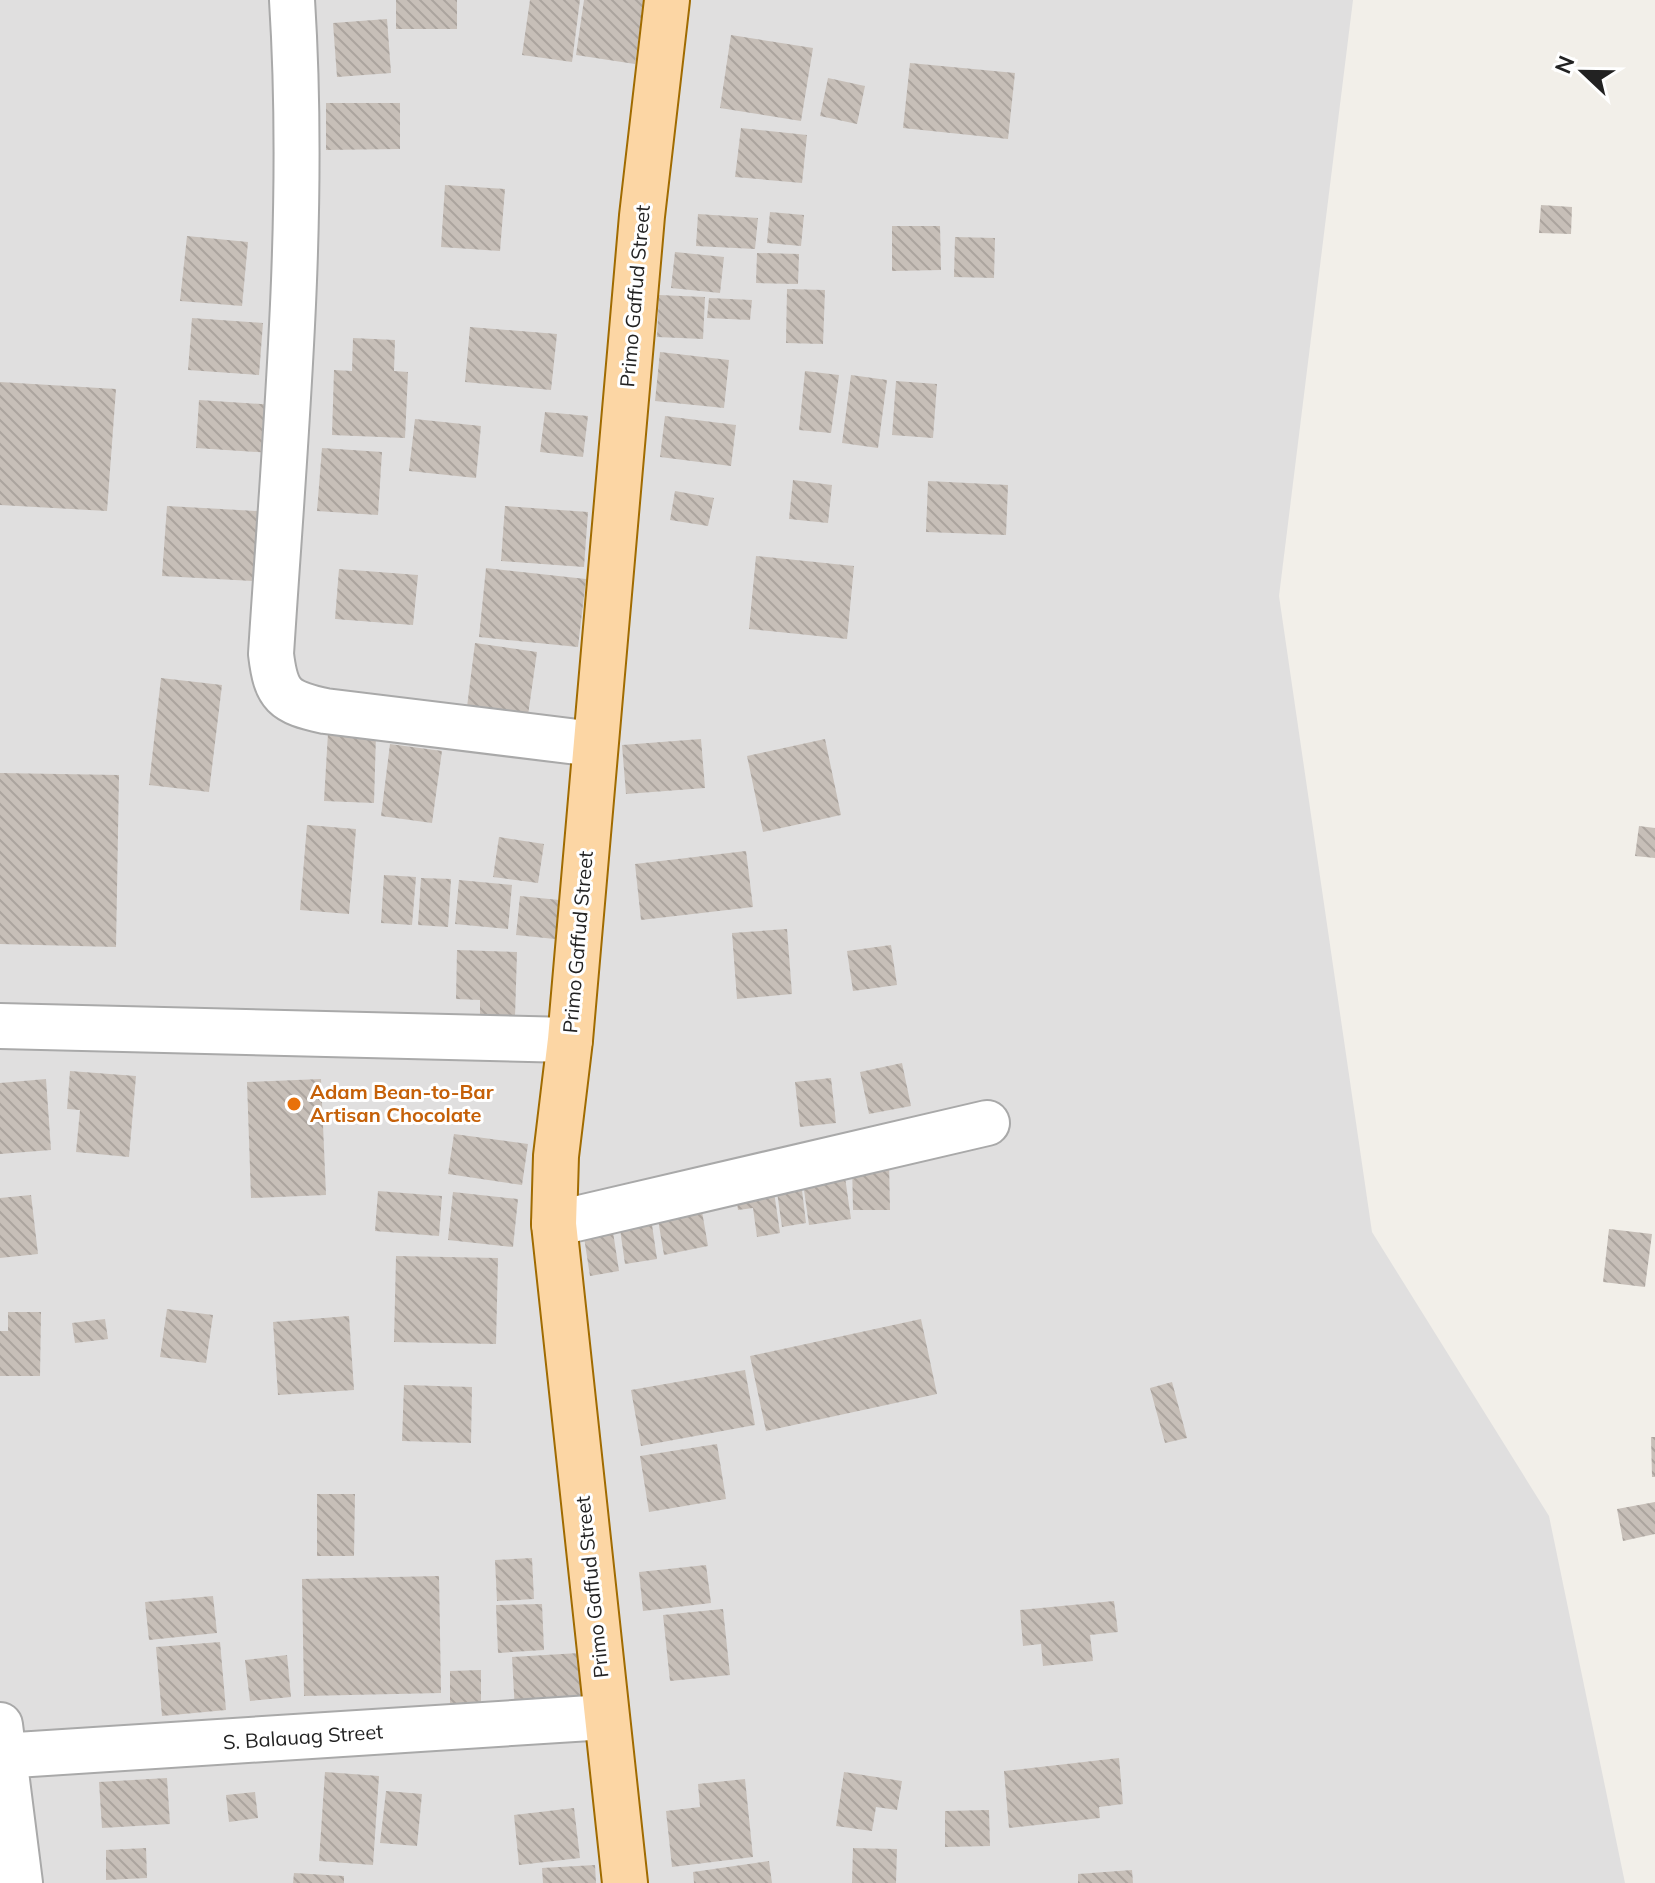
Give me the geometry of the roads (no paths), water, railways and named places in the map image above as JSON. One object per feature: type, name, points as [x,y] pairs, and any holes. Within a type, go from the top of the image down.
[{"type":"main road","name":"Primo Gaffud Street","points":[[625,1883],[554,1224],[556,1156],[570,1040],[642,216],[667,0]]},
{"type":"street","points":[[292,0],[298,161],[295,282],[271,654],[274,682],[282,695],[300,706],[325,711],[594,744]]},
{"type":"street","points":[[0,1026],[570,1040]]},
{"type":"street","points":[[554,1224],[987,1123]]},
{"type":"street","name":"S. Balauag Street","points":[[2,1745],[606,1717]]},
{"type":"street","points":[[2,1745],[20,1883]]},
{"type":"place","name":"Adam Bean-to-Bar Artisan Chocolate","points":[[294,1104]]}]
